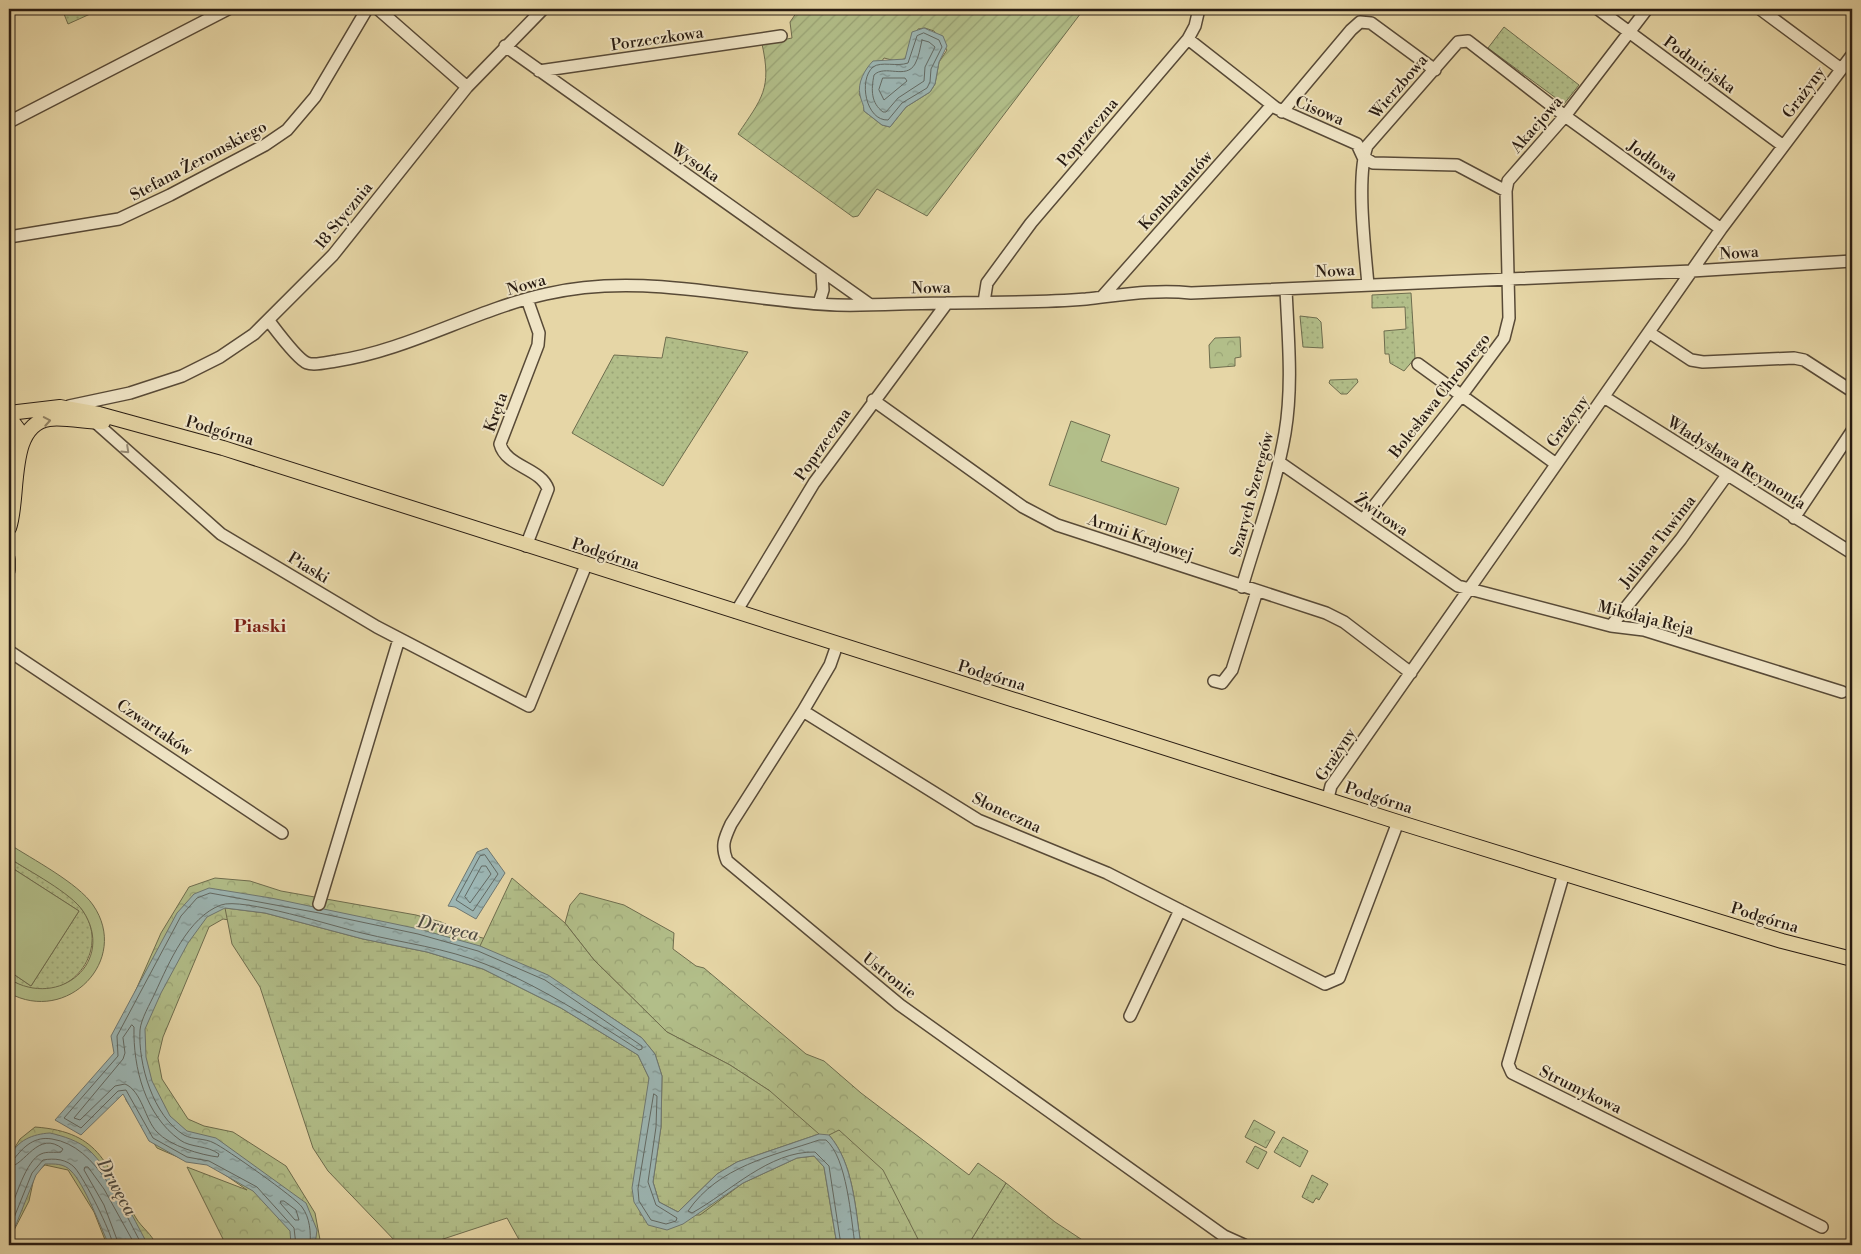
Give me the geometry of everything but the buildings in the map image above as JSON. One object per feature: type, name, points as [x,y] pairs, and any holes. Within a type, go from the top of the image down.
[{"type":"main road","points":[[9,413],[60,407],[93,419]]},
{"type":"main road","points":[[9,417],[18,429],[20,444],[14,508],[9,528]]},
{"type":"main road","points":[[20,444],[30,428],[40,422],[50,419],[93,419]]},
{"type":"main road","name":"Podgórna","points":[[93,419],[122,421],[223,448],[837,645],[1328,798],[1398,822],[1782,941],[1852,959]]},
{"type":"street","points":[[9,122],[207,14],[228,9]]},
{"type":"street","name":"Stefana Żeromskiego","points":[[9,237],[119,218],[170,195],[265,145],[287,130],[315,97],[367,9]]},
{"type":"street","points":[[378,9],[467,87]]},
{"type":"street","name":"18 Stycznia","points":[[60,407],[130,393],[182,376],[239,345],[269,320],[333,255],[467,87],[543,9]]},
{"type":"street","name":"Poprzeczna","points":[[984,302],[987,283],[1031,223],[1188,39],[1195,26],[1199,9]]},
{"type":"street","name":"Podmiejska","points":[[1598,9],[1782,145]]},
{"type":"street","name":"Akacjowa","points":[[1506,191],[1508,181],[1565,116],[1647,9]]},
{"type":"street","points":[[1760,9],[1841,69]]},
{"type":"street","points":[[1282,112],[1351,30],[1360,22],[1371,23],[1434,70]]},
{"type":"street","name":"Porzeczkowa","points":[[539,71],[780,36]]},
{"type":"street","name":"Cisowa","points":[[1188,39],[1282,112],[1357,144],[1364,157],[1373,163],[1457,165],[1506,191]]},
{"type":"street","name":"Wierzbowa","points":[[1368,285],[1362,179],[1364,157],[1368,146],[1458,42],[1468,42],[1565,116]]},
{"type":"street","name":"Wysoka","points":[[505,46],[868,304]]},
{"type":"street","name":"Grażyny","points":[[1328,798],[1335,780],[1721,229],[1782,145],[1852,55]]},
{"type":"street","name":"Kombatantów","points":[[1102,297],[1272,105]]},
{"type":"street","name":"Jodłowa","points":[[1565,116],[1721,229]]},
{"type":"street","points":[[1506,191],[1508,278]]},
{"type":"street","name":"Nowa","points":[[269,320],[304,361],[308,363],[321,363],[357,358],[399,346],[548,293],[641,285],[819,303],[947,303],[1102,297],[1156,292],[1191,293],[1692,271],[1852,261]]},
{"type":"street","points":[[819,303],[823,290],[822,272]]},
{"type":"street","name":"Bolesława Chrobrego","points":[[1363,520],[1461,396],[1504,338],[1509,318],[1508,278]]},
{"type":"street","name":"Szarych Szeregów","points":[[1242,586],[1279,462],[1285,431],[1290,373],[1286,289]]},
{"type":"street","name":"Kręta","points":[[526,546],[548,489],[543,481],[504,452],[500,444],[538,345],[539,333],[527,299]]},
{"type":"street","name":"Poprzeczna","points":[[736,612],[814,483],[947,303]]},
{"type":"street","points":[[1650,332],[1691,360],[1703,362],[1794,358],[1804,360],[1852,391]]},
{"type":"street","points":[[1418,364],[1556,464]]},
{"type":"street","name":"18 Stycznia","points":[[93,419],[130,393]]},
{"type":"street","name":"Władysława Reymonta","points":[[1604,397],[1852,553]]},
{"type":"street","name":"Armii Krajowej","points":[[874,400],[1024,507],[1057,525],[1326,614],[1344,622],[1411,673]]},
{"type":"street","name":"Piaski","points":[[93,419],[156,478],[221,534],[399,639],[529,706],[586,565]]},
{"type":"street","points":[[1794,518],[1852,431]]},
{"type":"street","name":"Żwirowa","points":[[1279,462],[1458,586],[1469,589]]},
{"type":"street","name":"Juliana Tuwima","points":[[1611,626],[1681,539],[1727,474]]},
{"type":"street","points":[[9,558],[9,570]]},
{"type":"street","name":"Mikołaja Reja","points":[[1469,589],[1611,626],[1644,630],[1842,692]]},
{"type":"street","points":[[1214,681],[1222,683],[1232,670],[1257,591]]},
{"type":"street","points":[[319,904],[399,639]]},
{"type":"street","name":"Ustronie","points":[[837,645],[830,665],[804,711],[731,824],[723,842],[723,850],[727,861],[900,1005],[1224,1236],[1244,1245]]},
{"type":"street","name":"Czwartaków","points":[[9,651],[282,833]]},
{"type":"street","name":"Słoneczna","points":[[804,711],[978,820],[1107,873],[1325,984],[1338,978],[1398,822]]},
{"type":"street","name":"Strumykowa","points":[[1564,873],[1508,1064],[1512,1073],[1822,1227]]},
{"type":"street","points":[[1130,1016],[1180,910]]},
{"type":"green space","points":[[62,9],[99,9],[99,10],[68,24]]},
{"type":"green space","points":[[799,9],[1084,9],[927,216],[877,189],[858,216],[853,217],[738,134],[759,102],[763,92],[766,72],[762,44],[792,38],[790,22]],"holes":[[[925,28],[934,31],[947,50],[939,62],[935,84],[930,92],[906,107],[890,127],[882,125],[864,111],[864,103],[859,94],[884,58],[896,61],[905,59],[918,29]]]},
{"type":"green space","points":[[1504,27],[1579,85],[1564,104],[1488,48]]},
{"type":"green space","points":[[1411,293],[1415,358],[1404,371],[1390,363],[1389,354],[1385,354],[1384,331],[1406,329],[1405,307],[1372,308],[1372,295]]},
{"type":"green space","points":[[1300,316],[1317,318],[1321,322],[1323,348],[1303,347]]},
{"type":"green space","points":[[666,337],[748,352],[663,486],[572,433],[614,355],[662,358]]},
{"type":"green space","points":[[1240,337],[1241,357],[1235,358],[1235,366],[1210,368],[1209,345],[1215,338]]},
{"type":"green space","points":[[1357,379],[1358,382],[1347,394],[1341,394],[1329,383],[1330,380]]},
{"type":"green space","points":[[1071,421],[1110,435],[1101,461],[1179,488],[1166,525],[1049,485]]},
{"type":"green space","points":[[9,844],[77,888],[93,905],[103,926],[104,946],[98,965],[87,982],[71,994],[52,1000],[31,1001],[9,993],[9,979],[28,987],[47,988],[64,984],[78,975],[88,963],[93,947],[91,930],[83,911],[69,897],[9,858]]},
{"type":"green space","points":[[9,858],[49,882],[77,903],[90,925],[92,939],[85,965],[76,976],[65,984],[52,989],[37,990],[9,979],[9,971],[31,986],[79,911],[9,866]]},
{"type":"green space","points":[[9,866],[79,911],[31,986],[9,971]]},
{"type":"green space","points":[[215,878],[250,881],[281,891],[416,915],[441,922],[471,935],[506,944],[770,1091],[730,1065],[667,1032],[594,960],[565,923],[570,905],[580,893],[624,905],[674,933],[673,949],[696,966],[704,968],[806,1054],[824,1061],[861,1093],[969,1175],[978,1163],[1006,1183],[968,1245],[921,1245],[901,1209],[872,1245],[831,1245],[672,1232],[242,922],[223,919],[209,927],[163,1037],[158,1058],[162,1079],[188,1119],[204,1126],[233,1132],[286,1166],[315,1213],[321,1245],[226,1245],[187,1167],[247,1190],[208,1163],[180,1158],[157,1148],[126,1100],[121,1040],[135,992],[161,933],[189,887]]},
{"type":"green space","points":[[512,878],[565,923],[594,960],[667,1032],[730,1065],[770,1091],[819,1134],[737,1162],[717,1174],[678,1212],[659,1202],[653,1182],[661,1127],[662,1076],[655,1054],[642,1038],[596,1007],[480,946]]},
{"type":"green space","points":[[225,908],[265,913],[363,939],[427,952],[483,969],[561,1008],[638,1055],[649,1078],[640,1215],[700,1215],[743,1183],[797,1158],[814,1156],[824,1167],[837,1245],[522,1245],[507,1218],[428,1244],[398,1244],[328,1171],[313,1148],[260,987],[232,944]]},
{"type":"green space","points":[[1254,1120],[1275,1132],[1266,1148],[1245,1137]]},
{"type":"green space","points":[[35,1127],[58,1130],[75,1136],[100,1155],[136,1218],[156,1245],[107,1245],[94,1212],[68,1170],[45,1165],[35,1173],[29,1201],[9,1240],[9,1157],[20,1139]]},
{"type":"green space","points":[[839,1130],[883,1170],[921,1245],[861,1245],[849,1173],[844,1159],[829,1135]]},
{"type":"green space","points":[[1283,1137],[1308,1151],[1300,1167],[1274,1152]]},
{"type":"green space","points":[[1255,1146],[1267,1152],[1258,1169],[1246,1162]]},
{"type":"green space","points":[[1312,1175],[1328,1184],[1319,1200],[1316,1198],[1313,1203],[1302,1197]]},
{"type":"green space","points":[[1006,1183],[1055,1222],[1090,1245],[968,1245]]},
{"type":"water","points":[[924,28],[943,36],[947,46],[939,62],[935,84],[930,92],[906,107],[890,127],[882,125],[864,111],[859,90],[862,77],[873,61],[905,59],[912,32]]},
{"type":"water","points":[[487,848],[505,873],[476,919],[455,907],[448,906],[477,852]]},
{"type":"water","points":[[209,888],[271,898],[419,929],[480,946],[548,975],[642,1038],[655,1054],[662,1076],[661,1127],[653,1182],[659,1202],[678,1212],[717,1174],[737,1162],[819,1134],[829,1135],[844,1159],[849,1173],[861,1245],[837,1245],[824,1167],[814,1156],[797,1158],[743,1183],[683,1224],[667,1230],[648,1225],[634,1202],[632,1188],[649,1078],[638,1055],[561,1008],[483,969],[427,952],[363,939],[265,913],[225,908],[207,917],[188,943],[161,993],[145,1029],[146,1057],[152,1081],[170,1116],[187,1131],[216,1138],[306,1203],[317,1230],[315,1245],[291,1245],[290,1231],[253,1191],[207,1165],[186,1162],[149,1141],[123,1094],[81,1135],[55,1120],[114,1053],[111,1036],[177,913],[194,894]]},
{"type":"water","points":[[50,1133],[81,1144],[97,1159],[121,1195],[148,1245],[109,1245],[87,1195],[76,1177],[62,1165],[55,1164],[45,1164],[36,1175],[9,1238],[8,1183],[10,1157],[17,1146],[26,1139]]},
{"type":"district","name":"Piaski","points":[[260,626]]},
{"type":"water label","name":"Drwęca","points":[[448,928]]},
{"type":"water label","name":"Drwęca","points":[[117,1187]]}]
